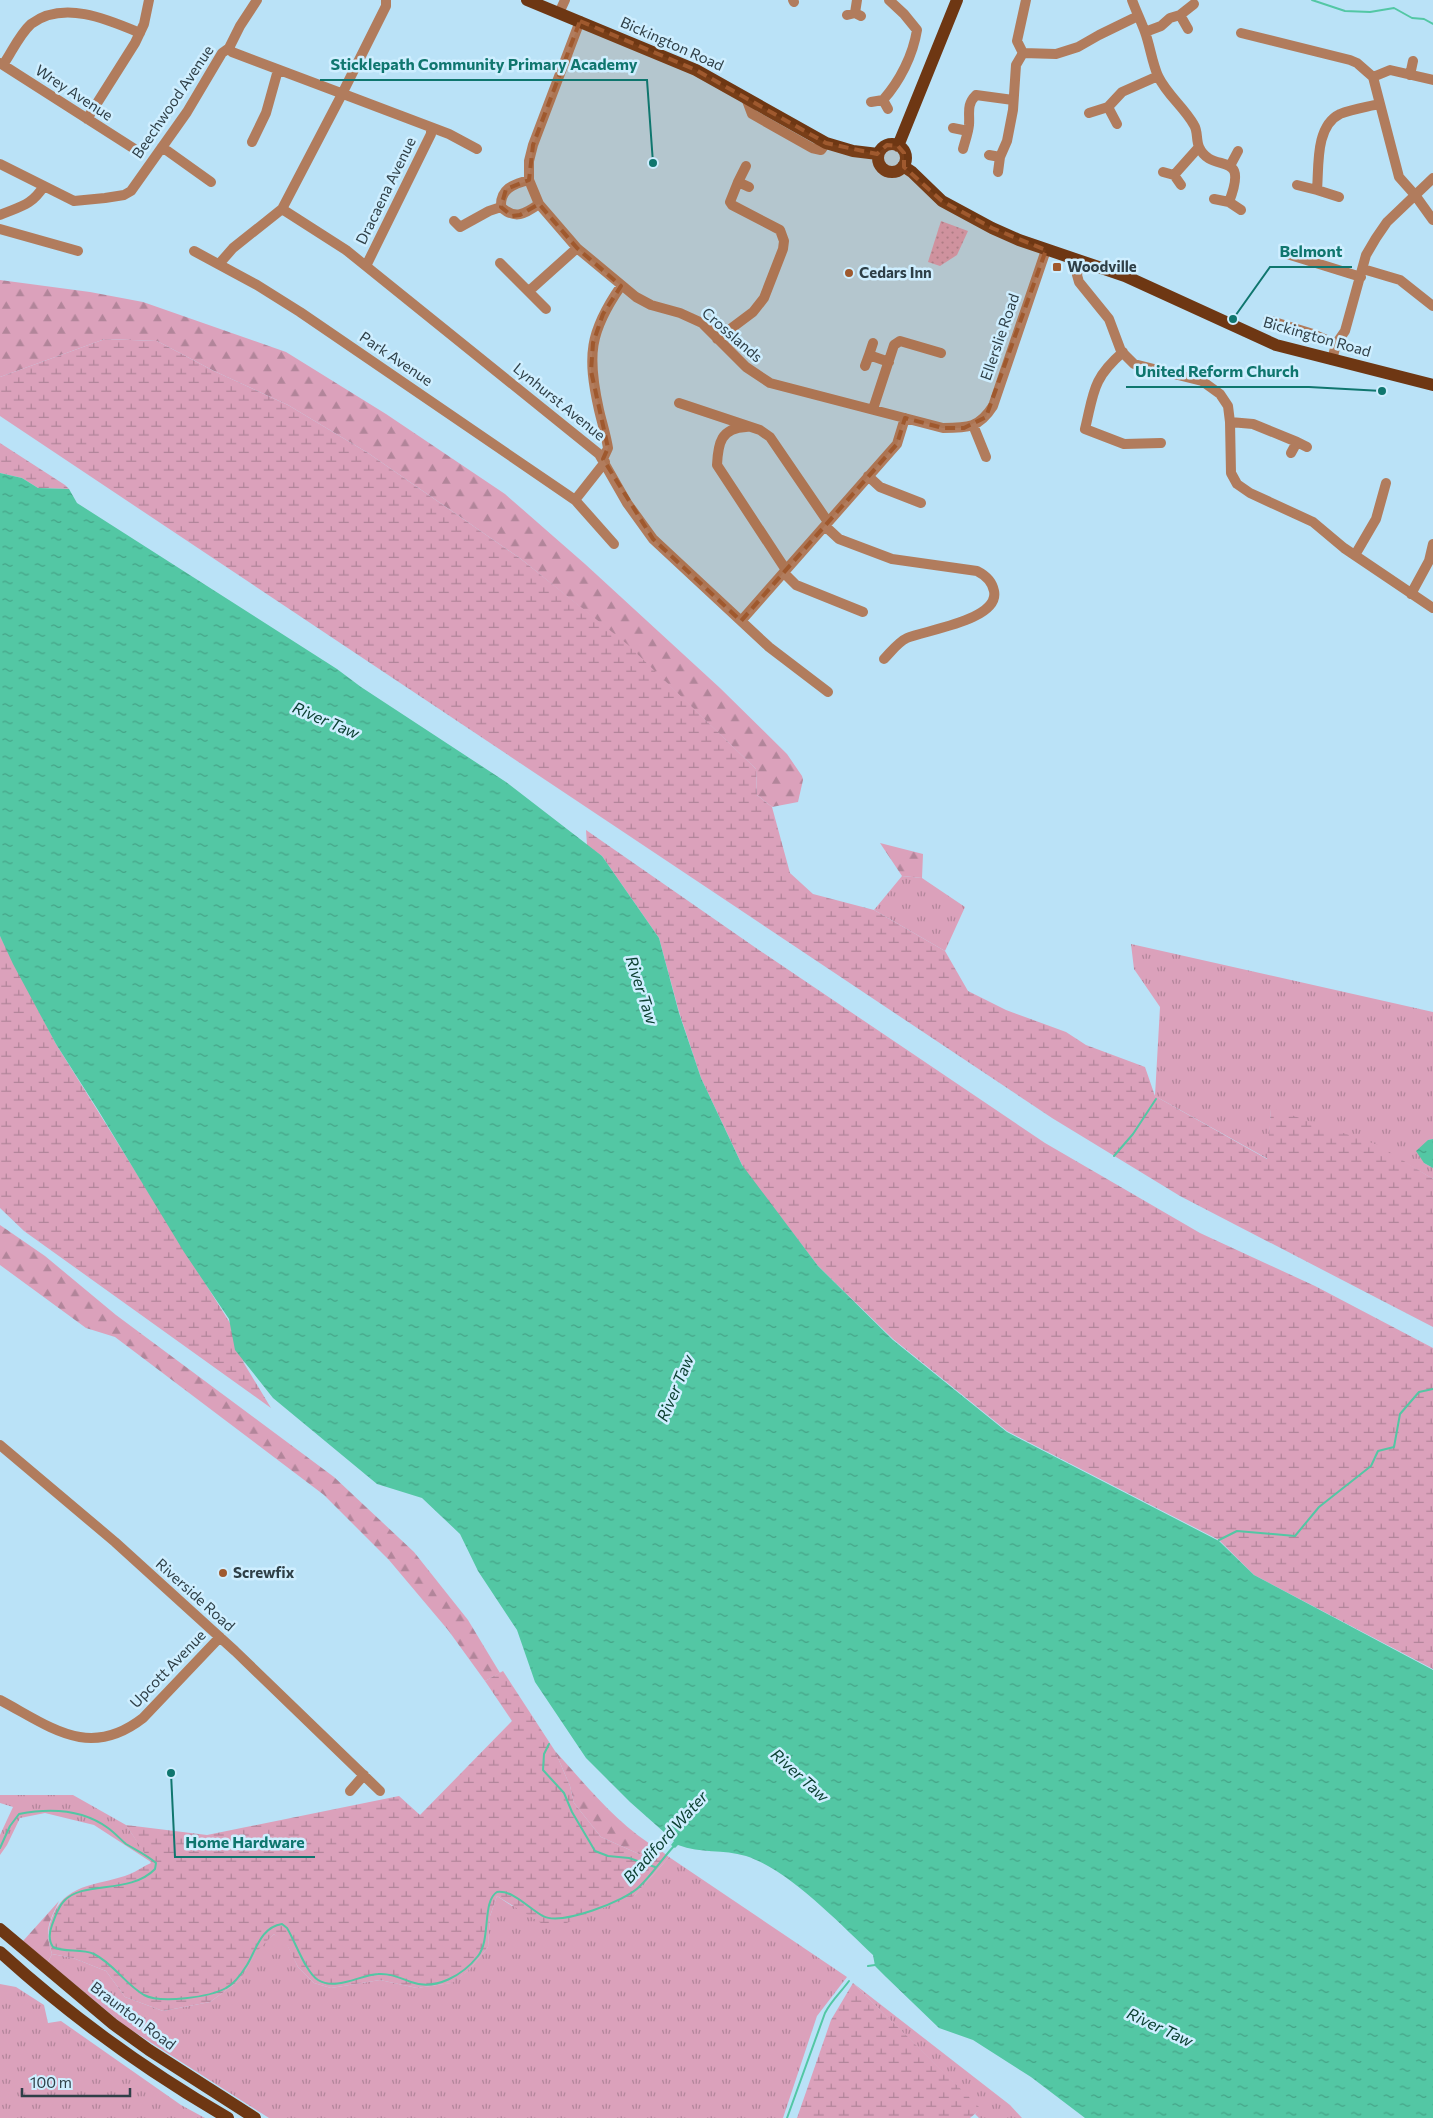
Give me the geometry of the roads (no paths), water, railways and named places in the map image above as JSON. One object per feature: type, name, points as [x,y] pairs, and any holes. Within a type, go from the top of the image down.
[{"type":"main road","name":"Bickington Road","points":[[527,0],[696,70],[826,143],[853,151],[878,154]]},
{"type":"main road","points":[[898,146],[957,0]]},
{"type":"main road","points":[[887,145],[898,146],[904,153],[905,162],[903,166],[894,172],[887,171],[879,165],[878,154],[887,145]]},
{"type":"main road","name":"Bickington Road","points":[[903,166],[912,172],[942,201],[992,228],[1046,250],[1125,276],[1276,345],[1433,385]]},
{"type":"main road","name":"Braunton Road","points":[[0,1929],[113,2024],[148,2050],[255,2118]]},
{"type":"main road","points":[[0,1952],[103,2036],[176,2087],[228,2118]]},
{"type":"street","points":[[87,119],[140,33],[149,0]]},
{"type":"street","name":"Beechwood Avenue","points":[[44,186],[74,201],[124,195],[131,191],[188,112],[257,0]]},
{"type":"street","points":[[219,264],[233,248],[282,209],[386,6],[386,0]]},
{"type":"street","points":[[559,13],[565,0]]},
{"type":"street","points":[[854,14],[857,0]]},
{"type":"street","points":[[872,102],[886,105],[915,46],[917,30],[904,14],[888,0]]},
{"type":"street","points":[[1023,54],[1017,42],[1026,0]]},
{"type":"street","points":[[1132,0],[1145,32],[1158,76],[1172,99],[1195,126],[1199,147],[1206,156],[1230,166],[1234,171],[1236,177],[1229,202]]},
{"type":"street","points":[[1145,32],[1161,26],[1170,18],[1180,15],[1194,4]]},
{"type":"street","points":[[2,64],[29,25],[37,18],[59,8],[74,7],[90,11],[140,33]]},
{"type":"street","points":[[1180,15],[1188,29]]},
{"type":"street","points":[[1023,54],[1056,54],[1078,47],[1138,16]]},
{"type":"street","points":[[575,500],[604,460],[608,448],[591,371],[593,343],[603,314],[621,286],[577,248],[539,204],[529,180],[529,161],[533,145],[580,21]]},
{"type":"street","points":[[1241,33],[1350,60],[1358,63],[1373,77],[1399,178],[1415,195],[1433,220]]},
{"type":"street","points":[[226,51],[450,134],[477,149]]},
{"type":"street","points":[[998,172],[1000,158],[1007,141],[1016,65],[1023,54]]},
{"type":"street","points":[[1410,75],[1413,61]]},
{"type":"street","name":"Wrey Avenue","points":[[2,64],[132,148]]},
{"type":"street","points":[[252,142],[266,113],[278,70]]},
{"type":"street","points":[[1373,77],[1390,70],[1433,80]]},
{"type":"street","points":[[1089,113],[1108,107],[1122,92],[1158,76]]},
{"type":"street","points":[[964,149],[968,131],[970,100],[976,95],[1013,100]]},
{"type":"street","points":[[1316,190],[1322,139],[1330,122],[1340,114],[1379,104]]},
{"type":"street","points":[[1108,107],[1117,124]]},
{"type":"street","name":"Dracaena Avenue","points":[[366,266],[398,197],[431,134],[431,128]]},
{"type":"street","points":[[953,128],[968,131]]},
{"type":"street","points":[[162,147],[211,182]]},
{"type":"street","points":[[1181,184],[1169,174],[1199,147]]},
{"type":"street","points":[[1230,166],[1238,151]]},
{"type":"street","points":[[989,155],[1000,158]]},
{"type":"street","points":[[0,164],[44,186],[31,202],[0,215]]},
{"type":"street","points":[[717,338],[753,312],[764,298],[783,249],[784,241],[780,230],[732,205],[731,198],[746,166]]},
{"type":"street","points":[[1332,360],[1336,344],[1345,331],[1366,255],[1388,222],[1433,178]]},
{"type":"street","points":[[501,207],[502,195],[506,189],[529,180]]},
{"type":"street","points":[[738,182],[749,187]]},
{"type":"street","points":[[1297,185],[1339,197]]},
{"type":"street","points":[[1214,199],[1229,202],[1241,210]]},
{"type":"street","points":[[501,207],[512,216],[520,216],[539,204]]},
{"type":"street","points":[[454,221],[460,227],[488,211],[501,207]]},
{"type":"street","name":"Lynhurst Avenue","points":[[282,209],[346,250],[590,446],[604,460],[627,503],[653,539],[769,647],[828,692]]},
{"type":"street","points":[[0,229],[78,251]]},
{"type":"street","points":[[529,292],[577,248]]},
{"type":"street","name":"Ellerslie Road","points":[[973,426],[986,417],[992,406],[1046,250]]},
{"type":"street","name":"Park Avenue","points":[[194,251],[300,312],[575,500],[614,544]]},
{"type":"street","points":[[1287,254],[1362,273],[1400,280],[1433,306]]},
{"type":"street","points":[[1080,261],[1077,275],[1079,282],[1108,319],[1123,352],[1134,364],[1202,381],[1220,394],[1228,406],[1231,473],[1236,484],[1250,493],[1313,522],[1355,555],[1433,608]]},
{"type":"street","points":[[500,262],[546,309]]},
{"type":"street","name":"Crosslands","points":[[621,286],[651,304],[691,318],[702,324],[756,376],[770,383],[872,409]]},
{"type":"street","points":[[1268,320],[1313,334],[1336,344]]},
{"type":"street","points":[[865,366],[873,342]]},
{"type":"street","points":[[941,353],[900,342],[894,345],[872,409],[943,428],[973,426],[986,457]]},
{"type":"street","points":[[1123,352],[1099,376],[1094,388],[1085,429],[1124,444],[1161,442]]},
{"type":"street","points":[[869,355],[888,362]]},
{"type":"street","points":[[679,403],[750,426],[770,437],[826,524],[839,539],[892,559],[977,571],[988,578],[992,584],[994,596],[989,608],[982,613],[946,627],[909,637],[903,640],[884,659]]},
{"type":"street","points":[[741,621],[896,444],[905,418]]},
{"type":"street","points":[[1230,422],[1253,424],[1302,444],[1291,453]]},
{"type":"street","points":[[750,426],[734,427],[724,436],[718,449],[717,465],[796,585],[863,612]]},
{"type":"street","points":[[590,446],[605,432]]},
{"type":"street","points":[[868,476],[880,487],[921,503]]},
{"type":"street","points":[[1355,555],[1376,519],[1386,483]]},
{"type":"street","points":[[1411,594],[1429,561],[1433,544]]},
{"type":"street","name":"Riverside Road","points":[[0,1445],[115,1542],[220,1637],[380,1791]]},
{"type":"street","name":"Upcott Avenue","points":[[0,1700],[54,1730],[74,1737],[90,1738],[117,1734],[129,1729],[143,1718],[220,1637]]},
{"type":"street","points":[[350,1791],[364,1776]]},
{"type":"water","name":"River Taw","points":[[0,473],[22,478],[38,488],[69,489],[77,503],[337,669],[361,687],[506,782],[602,856],[659,938],[679,1013],[701,1078],[742,1165],[818,1266],[893,1340],[1007,1432],[1219,1541],[1254,1575],[1433,1670],[1433,2118],[1085,2118],[1031,2077],[973,2040],[939,2028],[875,1966],[873,1955],[813,1899],[779,1873],[746,1856],[695,1850],[678,1845],[675,1848],[671,1845],[674,1841],[630,1802],[586,1758],[535,1682],[517,1630],[478,1571],[460,1534],[422,1498],[377,1484],[273,1398],[235,1350],[229,1319],[184,1252],[56,1044],[0,936]]},
{"type":"water","points":[[1433,1139],[1433,1168],[1424,1163],[1416,1151],[1428,1140]]},
{"type":"waterway","points":[[1312,0],[1345,11],[1370,12],[1394,8],[1412,18],[1424,19],[1433,24]]},
{"type":"waterway","points":[[1114,1156],[1133,1134],[1156,1099]]},
{"type":"waterway","points":[[1219,1540],[1237,1531],[1295,1536],[1319,1507],[1371,1466],[1378,1451],[1394,1447],[1400,1414],[1419,1392],[1433,1389]]},
{"type":"waterway","points":[[549,1744],[544,1754],[543,1770],[564,1793],[572,1812],[595,1851],[608,1856],[629,1858],[655,1867]]},
{"type":"waterway","name":"Bradiford Water","points":[[0,1848],[10,1826],[19,1814],[42,1811],[65,1812],[87,1817],[98,1822],[111,1830],[126,1844],[156,1863],[155,1869],[145,1877],[133,1882],[83,1891],[72,1895],[58,1909],[51,1928],[50,1939],[53,1947],[58,1949],[89,1952],[101,1958],[144,1995],[152,1998],[173,1999],[198,1997],[229,1986],[245,1968],[264,1934],[275,1926],[282,1924],[287,1928],[309,1971],[318,1980],[325,1983],[348,1982],[371,1975],[382,1974],[420,1984],[439,1983],[457,1975],[478,1956],[484,1941],[492,1897],[497,1892],[503,1892],[515,1897],[543,1916],[564,1918],[578,1915],[607,1905],[632,1893],[674,1846]]},
{"type":"waterway","points":[[868,1966],[875,1965]]},
{"type":"waterway","points":[[787,2118],[825,2013],[849,1981]]},
{"type":"place","name":"Sticklepath Community Primary Academy","points":[[653,163]]},
{"type":"place","name":"Woodville","points":[[1057,267]]},
{"type":"place","name":"Cedars Inn","points":[[849,273]]},
{"type":"place","name":"Belmont","points":[[1233,319]]},
{"type":"place","name":"United Reform Church","points":[[1382,391]]},
{"type":"place","name":"Screwfix","points":[[223,1573]]},
{"type":"place","name":"Home Hardware","points":[[171,1773]]}]
